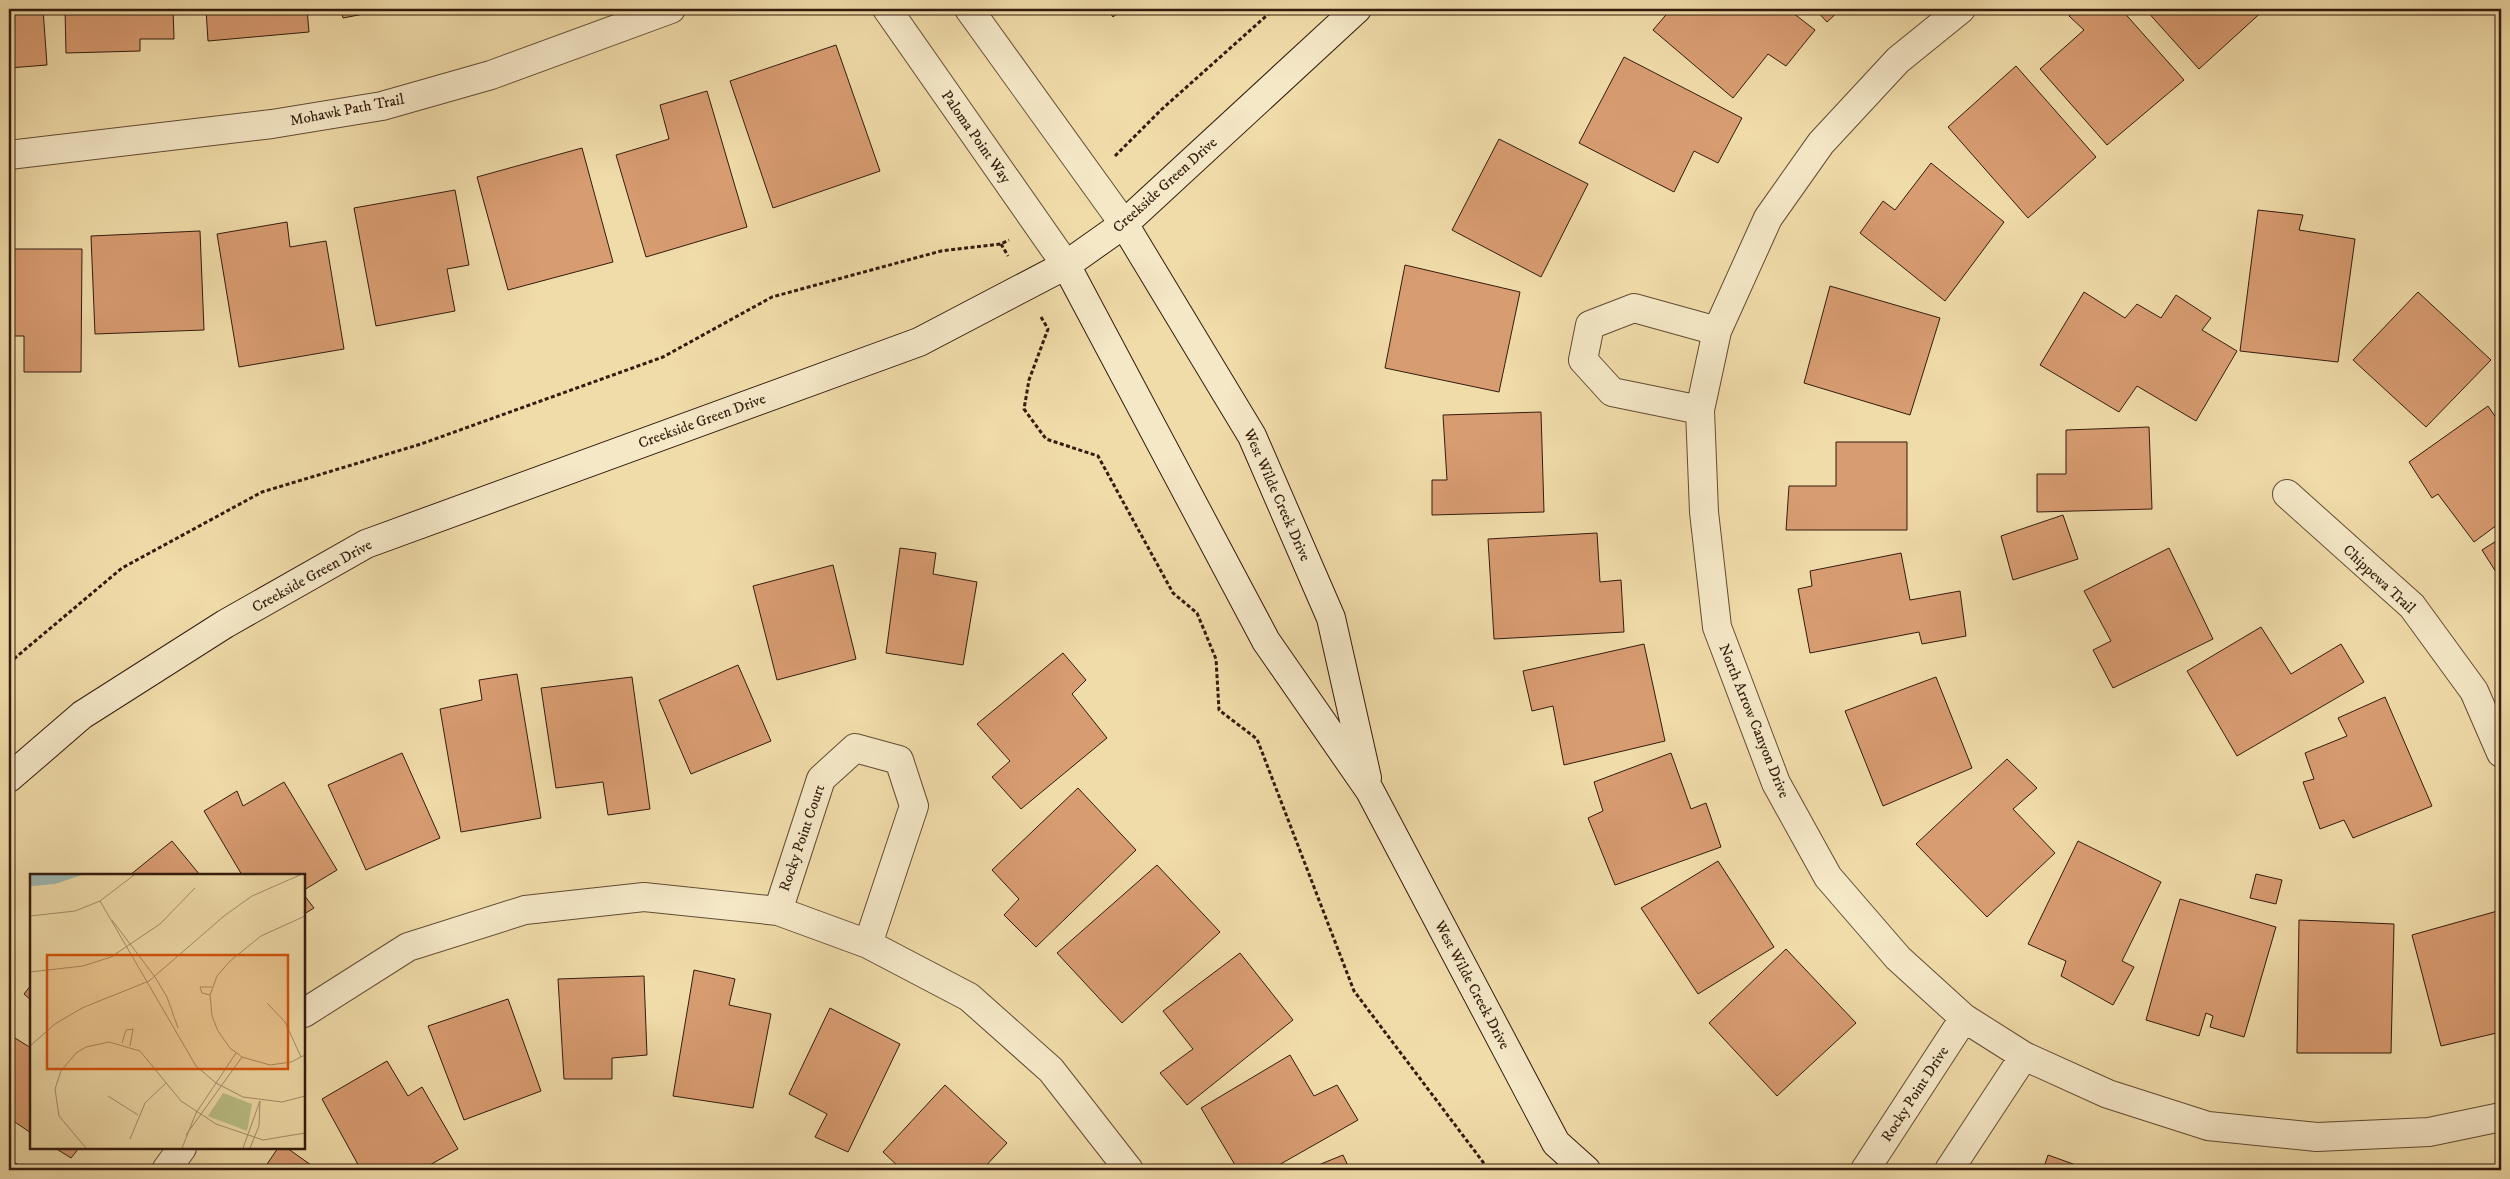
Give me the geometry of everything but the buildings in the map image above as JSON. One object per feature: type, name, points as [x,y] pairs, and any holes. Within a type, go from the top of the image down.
[{"type":"street","name":"Mohawk Path Trail","points":[[9,156],[272,124],[382,106],[491,75],[671,9]]},
{"type":"street","name":"Paloma Point Way","points":[[887,9],[1066,265]]},
{"type":"street","points":[[969,9],[1124,224]]},
{"type":"street","name":"Creekside Green Drive","points":[[9,778],[82,715],[225,624],[366,544],[919,342],[1066,265],[1124,224],[1357,9]]},
{"type":"street","name":"North Arrow Canyon Drive","points":[[1961,9],[1898,60],[1821,142],[1768,218],[1717,331],[1700,410],[1704,512],[1717,627],[1776,783],[1828,877],[1898,958],[1964,1018],[2024,1056],[2108,1094],[2208,1126],[2317,1137],[2429,1132],[2501,1117]]},
{"type":"street","name":"West Wilde Creek Drive","points":[[1124,224],[1252,436],[1327,609],[1370,791]]},
{"type":"street","name":"West Wilde Creek Drive","points":[[1066,265],[1266,641],[1370,791],[1556,1143],[1586,1170]]},
{"type":"street","points":[[1700,410],[1612,392],[1582,360],[1590,325],[1634,308],[1717,331]]},
{"type":"street","name":"Chippewa Trail","points":[[2287,494],[2412,606],[2474,691],[2501,753]]},
{"type":"street","name":"Rocky Point Court","points":[[778,912],[821,779],[855,748],[899,760],[914,806],[868,944]]},
{"type":"street","points":[[305,1012],[408,947],[525,910],[644,897],[778,912],[868,944],[969,997],[1051,1070],[1129,1170]]},
{"type":"street","name":"Rocky Point Drive","points":[[1865,1170],[1964,1018]]},
{"type":"street","points":[[1949,1170],[2024,1056]]},
{"type":"street","points":[[166,1170],[181,1149]]},
{"type":"path","points":[[1092,179],[1162,109],[1274,9]]},
{"type":"path","points":[[9,663],[122,568],[262,492],[421,444],[663,357],[772,297],[941,251],[1001,244],[1037,224]]},
{"type":"path","points":[[1001,244],[1048,329],[1029,380],[1024,409],[1046,439],[1098,456],[1173,592],[1197,613],[1216,659],[1219,710],[1257,739],[1354,991],[1489,1170]]}]
